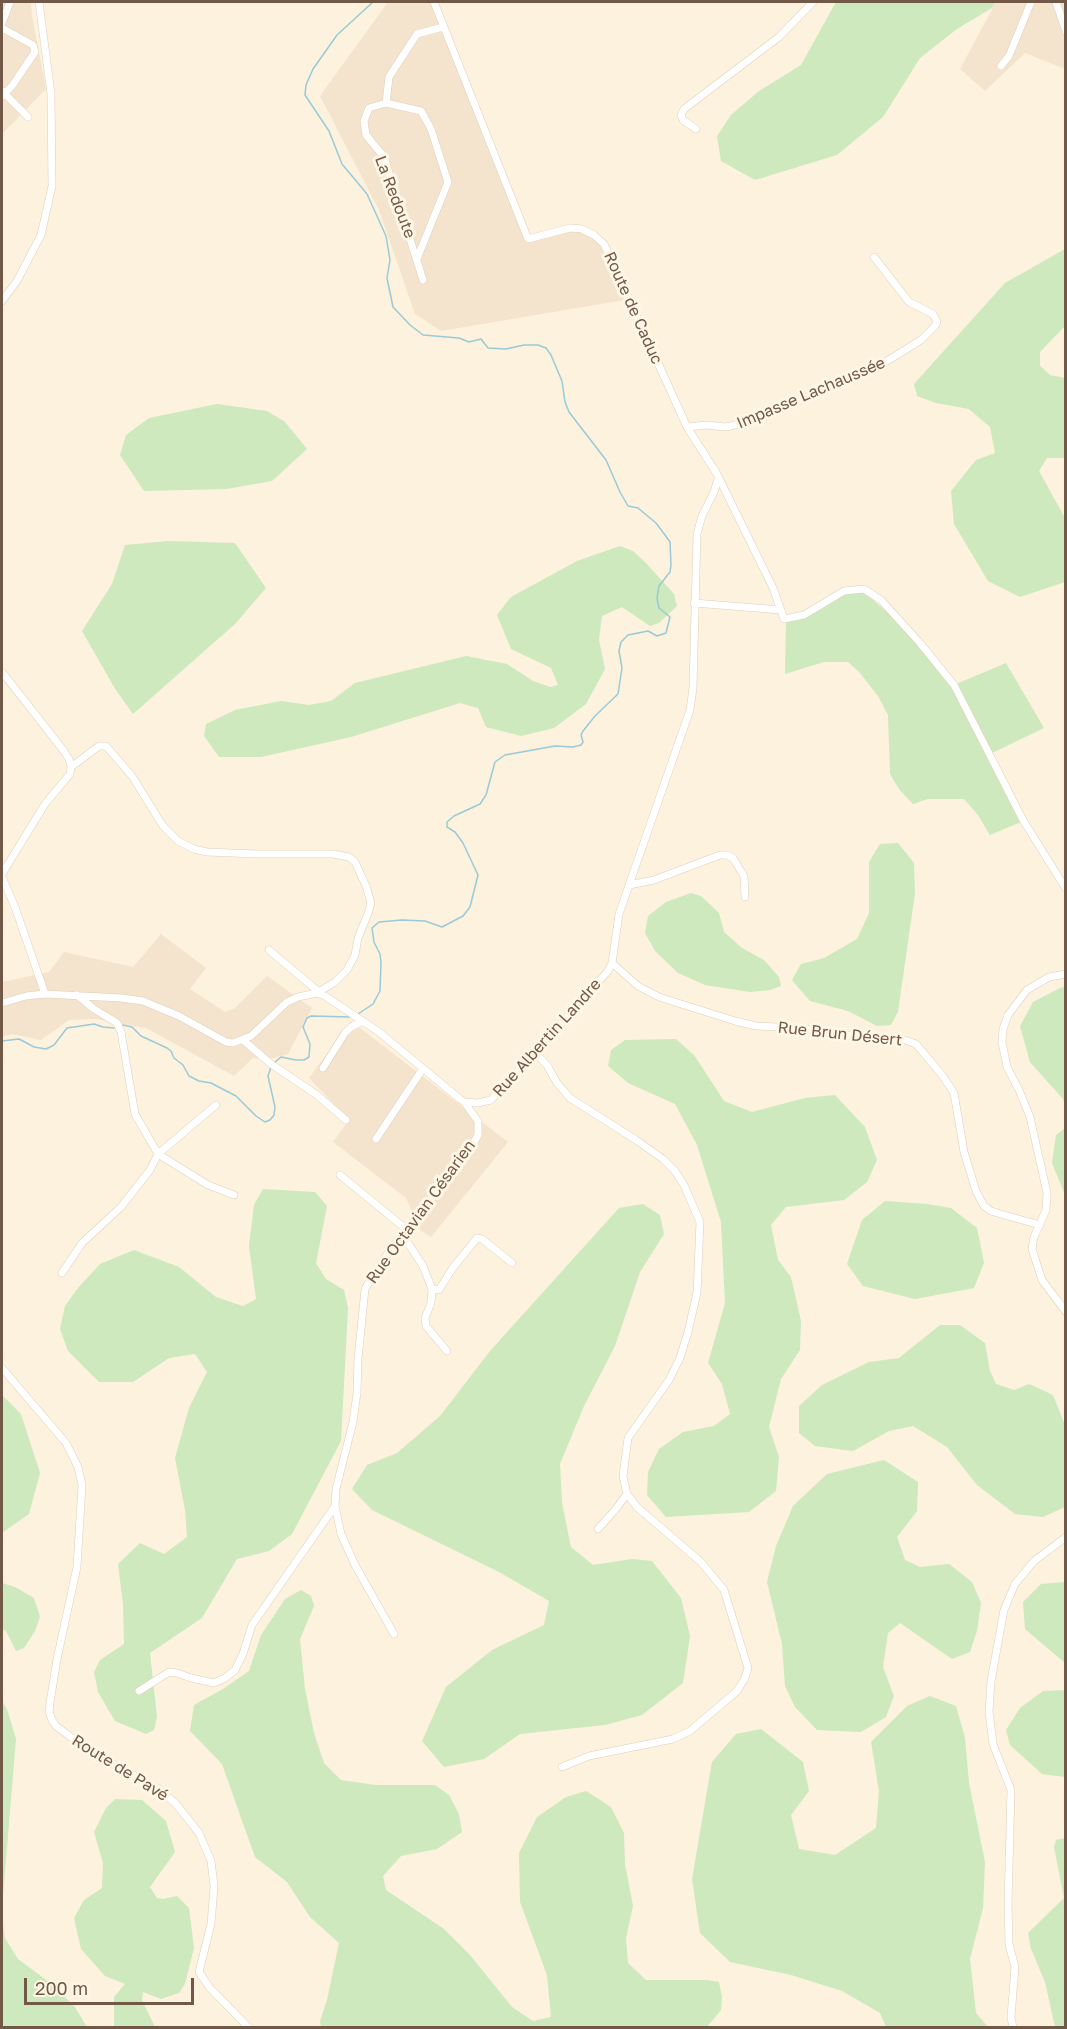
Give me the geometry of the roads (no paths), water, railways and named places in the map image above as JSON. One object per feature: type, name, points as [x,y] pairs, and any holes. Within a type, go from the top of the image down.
[{"type":"street","points":[[2,23],[10,2]]},
{"type":"street","points":[[2,301],[17,281],[40,235],[52,186],[51,94],[39,2]]},
{"type":"street","name":"Route de Caduc","points":[[434,2],[528,239],[570,228],[582,229],[594,235],[604,244],[687,427],[717,474],[782,610]]},
{"type":"street","points":[[696,129],[683,120],[681,115],[684,109],[779,37],[813,2]]},
{"type":"street","points":[[1001,66],[1009,56],[1031,2]]},
{"type":"street","points":[[1056,2],[1065,31]]},
{"type":"street","points":[[386,104],[389,77],[417,34],[443,27]]},
{"type":"street","points":[[2,28],[33,45],[35,52],[25,69],[2,93],[28,117]]},
{"type":"street","name":"La Redoute","points":[[386,104],[421,111],[431,129],[448,182],[417,259],[384,157],[366,135],[364,121],[369,108],[386,104]]},
{"type":"street","name":"Impasse Lachaussée","points":[[687,427],[706,425],[726,427],[744,423],[874,369],[921,340],[935,326],[936,320],[933,314],[909,302],[874,257]]},
{"type":"street","points":[[417,259],[423,280]]},
{"type":"street","name":"Rue Albertin Landre","points":[[464,1102],[482,1103],[490,1100],[535,1053],[608,971],[612,963],[618,920],[687,721],[693,688],[697,534],[718,479]]},
{"type":"street","points":[[694,603],[782,610],[784,619],[792,619],[804,615],[844,591],[864,589],[880,600],[920,643],[954,685],[1023,820],[1065,889]]},
{"type":"street","points":[[2,672],[64,751],[71,767],[70,774],[45,804],[2,876],[45,994]]},
{"type":"street","points":[[2,1004],[26,996],[45,994],[143,1001],[172,1013],[226,1042],[233,1043],[261,1029],[287,1002],[318,993],[335,982],[347,970],[355,955],[358,938],[369,911],[371,903],[366,886],[355,862],[344,855],[207,852],[194,849],[178,841],[163,826],[132,776],[106,746],[99,746],[71,767]]},
{"type":"street","points":[[629,885],[654,880],[720,855],[727,855],[733,858],[744,876],[745,897]]},
{"type":"street","points":[[269,950],[318,993],[379,1032],[422,1070],[464,1102]]},
{"type":"street","name":"Rue Brun Désert","points":[[612,963],[638,986],[659,997],[735,1021],[756,1026],[798,1028],[905,1040],[916,1044],[942,1075],[954,1094],[964,1152],[976,1191],[984,1206],[1004,1215],[1040,1225]]},
{"type":"street","points":[[1065,974],[1044,980],[1027,990],[1013,1006],[1003,1029],[1004,1056],[1007,1067],[1026,1104],[1045,1176],[1046,1210],[1034,1236],[1032,1250],[1042,1280],[1065,1312]]},
{"type":"street","points":[[77,995],[117,1023],[121,1032],[135,1114],[158,1154],[208,1185],[234,1195]]},
{"type":"street","points":[[323,1068],[345,1033],[361,1020]]},
{"type":"street","points":[[243,1040],[279,1070],[317,1095],[346,1120]]},
{"type":"street","points":[[535,1053],[547,1065],[557,1083],[570,1098],[636,1140],[663,1159],[675,1171],[684,1185],[700,1222],[697,1293],[688,1332],[680,1358],[669,1380],[628,1438],[623,1476],[627,1494],[637,1507],[701,1562],[724,1590],[748,1668],[737,1690],[690,1731],[673,1739],[589,1756],[562,1767]]},
{"type":"street","points":[[376,1139],[422,1070]]},
{"type":"street","name":"Rue Octavian Césarien","points":[[394,1634],[355,1565],[341,1534],[335,1506],[336,1489],[353,1422],[365,1289],[404,1232],[469,1152],[478,1135],[478,1121],[464,1102]]},
{"type":"street","points":[[62,1273],[82,1243],[121,1207],[150,1170],[158,1154],[216,1105]]},
{"type":"street","points":[[340,1175],[404,1232],[423,1266],[432,1289],[425,1324],[430,1333],[447,1351]]},
{"type":"street","points":[[432,1289],[439,1290],[452,1269],[477,1238],[482,1239],[512,1263]]},
{"type":"street","name":"Route de Pavé","points":[[2,1368],[66,1443],[78,1467],[82,1485],[77,1567],[57,1659],[50,1703],[52,1720],[56,1726],[87,1749],[160,1790],[176,1804],[199,1833],[211,1861],[214,1886],[211,1924],[199,1972],[210,1988],[249,2028]]},
{"type":"street","points":[[598,1529],[627,1494]]},
{"type":"street","points":[[139,1691],[170,1672],[214,1683],[235,1670],[243,1654],[252,1625],[335,1506]]},
{"type":"street","points":[[1013,2028],[1011,2017],[1015,1967],[1009,1944],[1008,1904],[1011,1790],[993,1744],[988,1712],[991,1681],[1004,1610],[1016,1584],[1034,1561],[1065,1537]]},
{"type":"waterway","points":[[358,1014],[373,1004],[380,991],[380,954],[374,942],[372,928],[379,922],[402,920],[425,921],[442,927],[463,916],[470,907],[478,875],[463,843],[455,832],[447,827],[447,822],[454,816],[480,804],[486,795],[495,762],[505,755],[555,746],[581,745],[583,731],[618,694],[622,668],[619,651],[621,642],[628,635],[648,631],[657,636],[666,633],[670,617],[659,608],[657,598],[659,586],[670,572],[671,565],[670,542],[656,523],[638,508],[628,506],[606,460],[569,412],[562,381],[546,348],[538,345],[506,349],[488,348],[481,339],[469,342],[459,338],[423,335],[393,307],[387,278],[390,260],[386,236],[367,194],[342,164],[329,131],[305,95],[306,85],[313,69],[337,35],[373,2]]},
{"type":"waterway","points":[[274,1063],[281,1057],[296,1060],[309,1057],[310,1044],[303,1027],[307,1018],[311,1016],[351,1017]]},
{"type":"waterway","points":[[2,1041],[19,1039],[34,1047],[46,1049],[54,1045],[67,1028],[94,1024],[114,1028]]},
{"type":"waterway","points":[[123,1025],[132,1027],[141,1036],[167,1048],[183,1065],[189,1076],[211,1083],[236,1096],[265,1122],[274,1115],[275,1107],[268,1076],[271,1067]]}]
